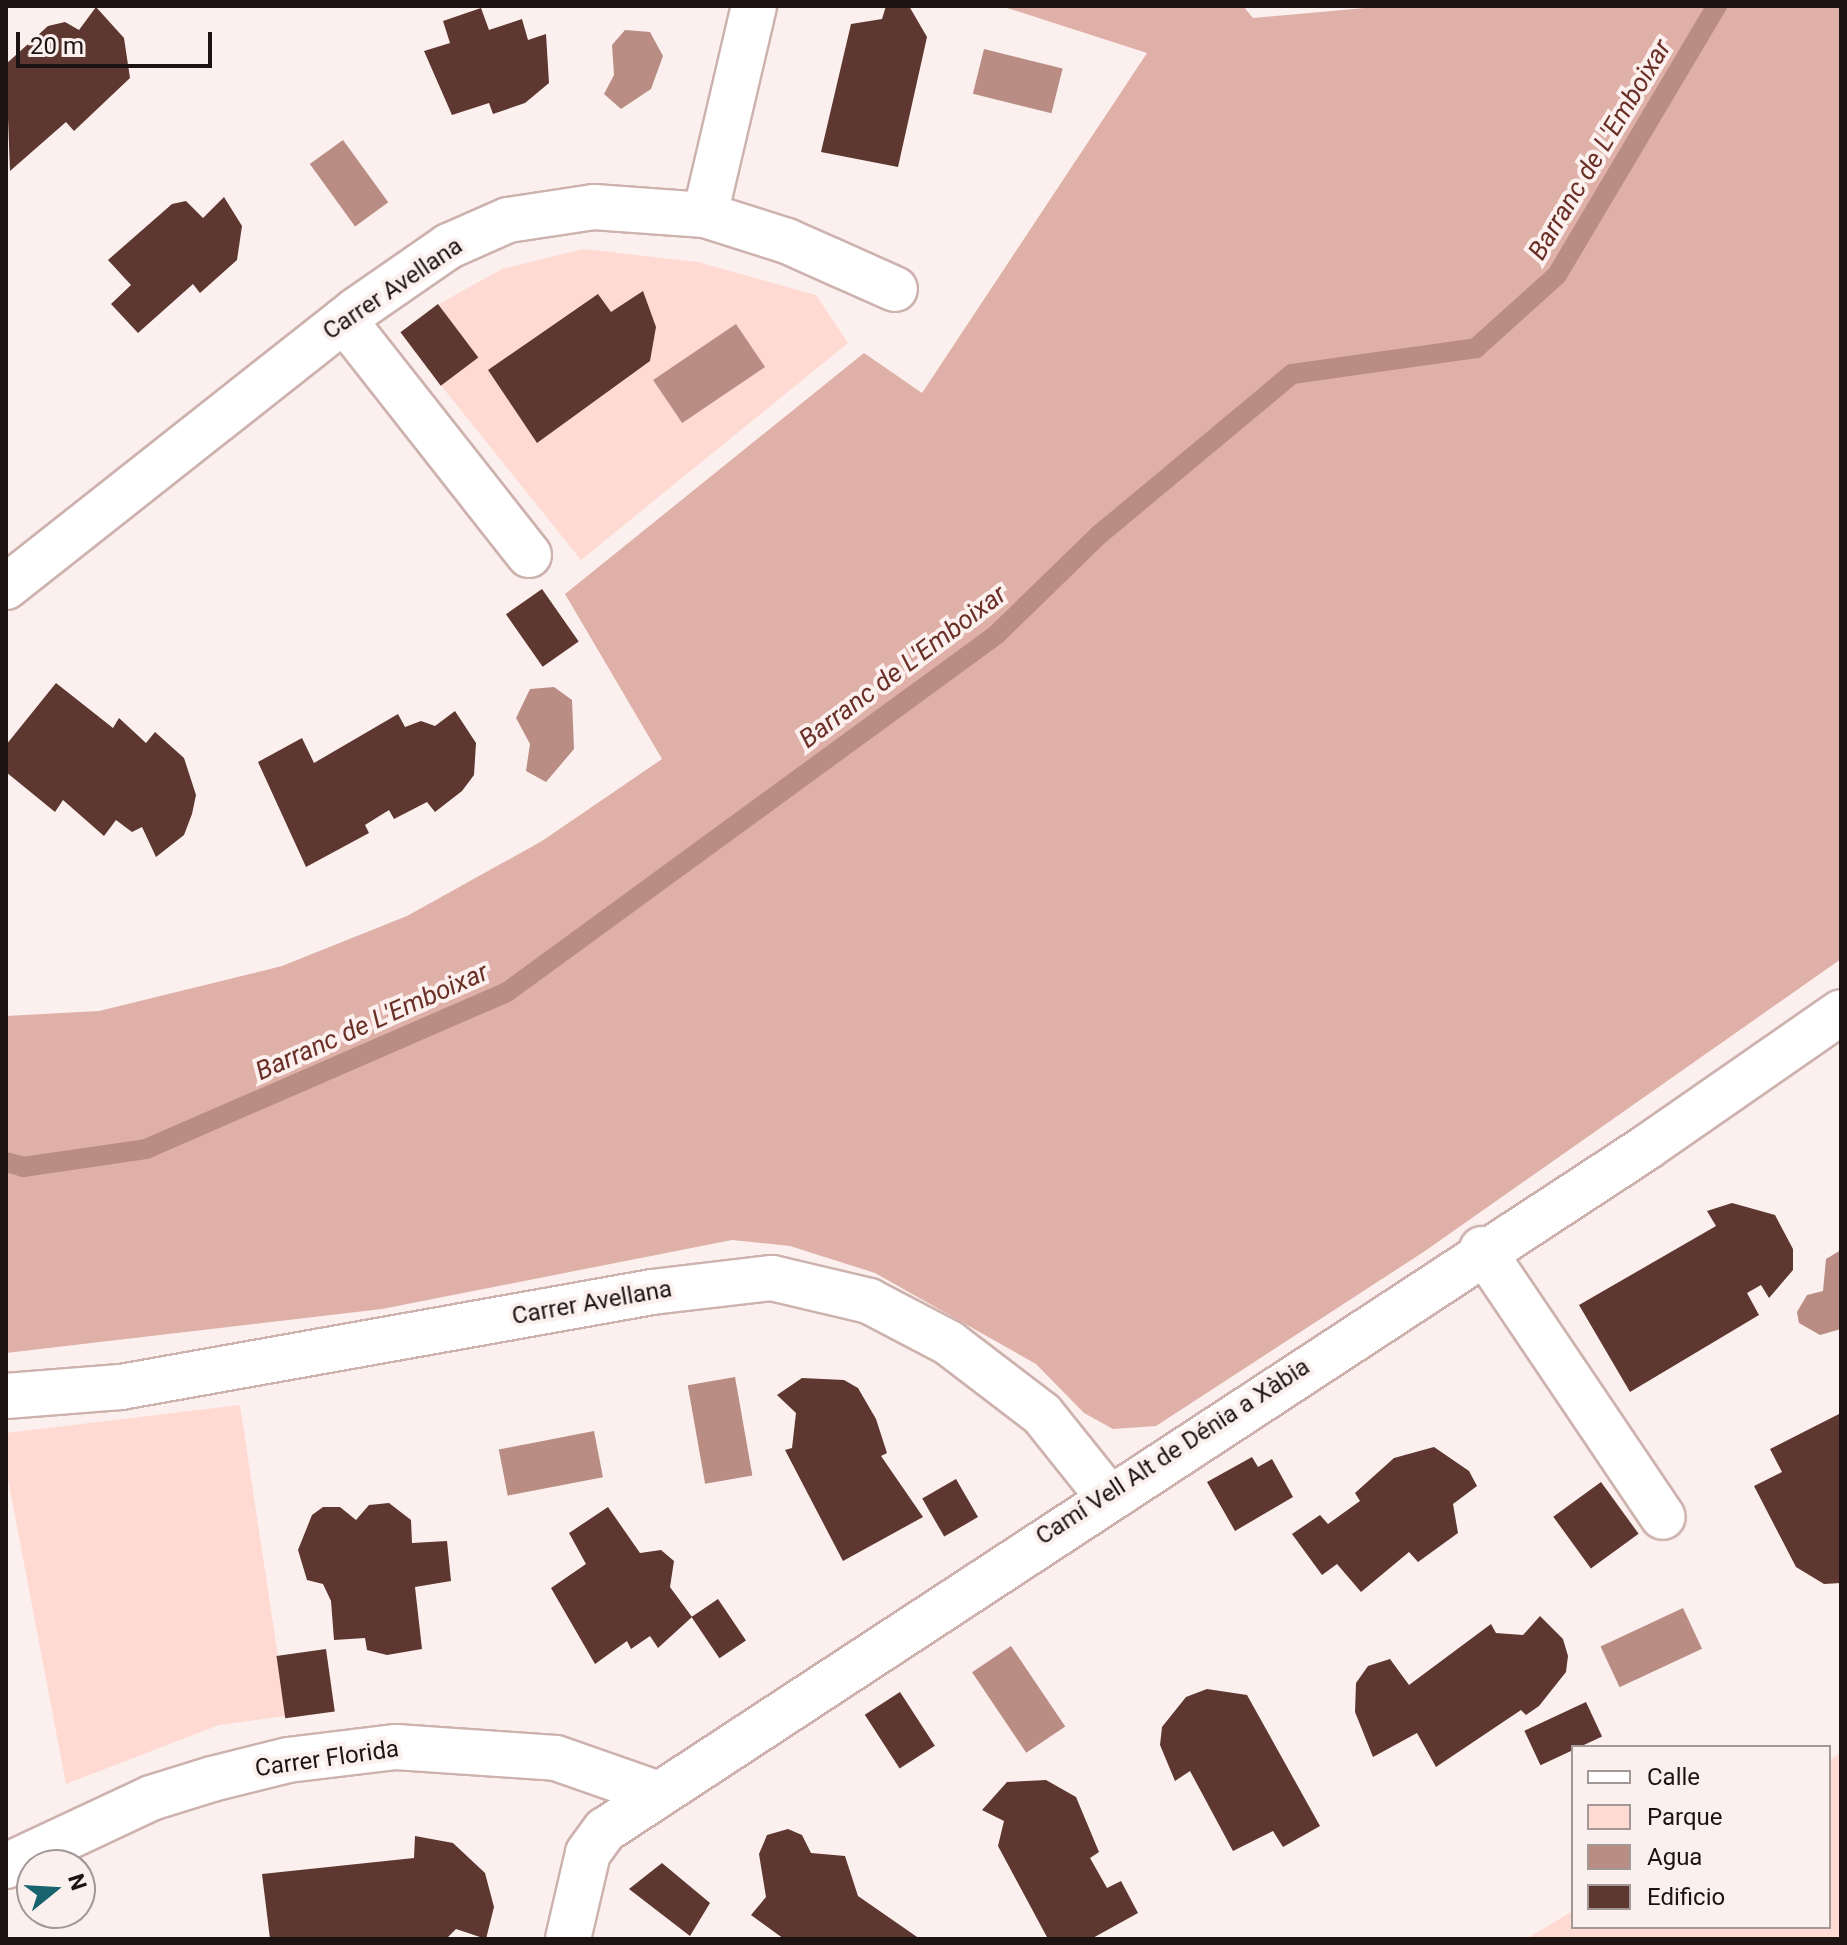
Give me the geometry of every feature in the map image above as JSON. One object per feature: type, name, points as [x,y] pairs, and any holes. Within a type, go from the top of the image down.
[{"type":"street","points":[[705,215],[754,6]]},
{"type":"street","name":"Carrer Avellana","points":[[6,587],[344,320],[449,246],[508,220],[594,207],[705,215],[787,241],[895,289]]},
{"type":"street","points":[[344,320],[529,555]]},
{"type":"street","name":"Camí Vell Alt de Dénia a Xàbia","points":[[568,1939],[588,1853],[605,1830],[1482,1249],[1647,1147],[1841,1012]]},
{"type":"street","points":[[1482,1249],[1663,1517]]},
{"type":"street","name":"Carrer Avellana","points":[[6,1396],[121,1387],[652,1292],[772,1278],[844,1291],[949,1343],[1042,1414],[1107,1495]]},
{"type":"street","name":"Carrer Florida","points":[[6,1866],[151,1798],[212,1779],[288,1760],[396,1747],[556,1758],[659,1794]]},
{"type":"green space","points":[[583,249],[698,262],[816,295],[848,343],[581,560],[439,383],[477,358],[439,304],[502,269]]},
{"type":"green space","points":[[240,1405],[287,1716],[219,1725],[66,1784],[6,1469],[6,1433]]},
{"type":"green space","points":[[1841,1753],[1841,1939],[1526,1939],[1571,1912],[1571,1929],[1831,1929],[1831,1759]]},
{"type":"shaded area","points":[[1001,6],[1243,6],[1253,18],[1387,6],[1841,6],[1841,959],[1425,1251],[1156,1426],[1113,1429],[1084,1413],[1036,1364],[875,1273],[790,1246],[732,1240],[382,1309],[6,1353],[6,1016],[99,1011],[282,966],[407,916],[542,841],[662,759],[565,594],[864,353],[922,393],[1147,53]]},
{"type":"water","points":[[625,30],[650,32],[663,56],[651,89],[621,109],[604,94],[614,75],[612,45]]},
{"type":"water","points":[[984,49],[1063,69],[1051,113],[973,94]]},
{"type":"water","points":[[343,140],[388,202],[355,226],[310,164]]},
{"type":"water","points":[[736,324],[765,367],[682,423],[653,380]]},
{"type":"water","points":[[554,687],[572,700],[574,749],[546,782],[526,771],[530,744],[516,718],[530,689]]},
{"type":"water","points":[[1841,1250],[1841,1329],[1820,1335],[1799,1323],[1797,1312],[1807,1295],[1823,1291],[1826,1259]]},
{"type":"water","points":[[735,1377],[752,1475],[705,1484],[688,1385]]},
{"type":"water","points":[[594,1431],[603,1477],[508,1496],[499,1450]]},
{"type":"water","points":[[1683,1608],[1702,1649],[1620,1687],[1601,1646]]},
{"type":"water","points":[[1011,1646],[1065,1726],[1026,1753],[972,1672]]},
{"type":"building","points":[[886,6],[909,6],[927,37],[898,167],[821,152],[851,24],[882,19]]},
{"type":"building","points":[[96,7],[124,38],[130,78],[74,131],[66,122],[10,171],[6,64],[48,26],[65,22],[79,30]]},
{"type":"building","points":[[481,8],[489,30],[522,19],[528,40],[546,34],[549,83],[525,103],[493,114],[489,103],[452,115],[424,51],[450,43],[443,21]]},
{"type":"building","points":[[224,197],[242,226],[237,260],[200,293],[193,284],[138,333],[111,304],[131,285],[108,260],[172,204],[186,201],[203,218]]},
{"type":"building","points":[[643,291],[656,327],[650,361],[537,443],[488,370],[598,294],[611,312]]},
{"type":"building","points":[[438,304],[478,358],[441,386],[400,332]]},
{"type":"building","points":[[542,589],[579,641],[543,667],[506,614]]},
{"type":"building","points":[[56,683],[113,728],[119,718],[146,743],[155,732],[184,758],[196,795],[192,814],[184,835],[156,857],[142,827],[132,832],[116,820],[104,836],[63,800],[55,812],[6,772],[6,745]]},
{"type":"building","points":[[455,711],[476,743],[474,775],[462,791],[435,812],[427,802],[394,819],[389,810],[365,825],[369,833],[306,867],[258,762],[302,738],[314,763],[398,714],[405,727],[421,721],[435,726]]},
{"type":"building","points":[[1732,1203],[1775,1215],[1793,1249],[1793,1270],[1769,1298],[1761,1285],[1747,1293],[1759,1315],[1630,1392],[1579,1305],[1716,1226],[1707,1211]]},
{"type":"building","points":[[802,1378],[844,1380],[858,1388],[876,1419],[887,1453],[881,1456],[923,1517],[843,1561],[785,1450],[792,1448],[796,1413],[777,1395]]},
{"type":"building","points":[[1841,1413],[1841,1583],[1824,1584],[1796,1567],[1754,1486],[1782,1472],[1770,1449]]},
{"type":"building","points":[[1434,1447],[1469,1471],[1477,1486],[1453,1504],[1458,1533],[1418,1562],[1409,1552],[1361,1592],[1337,1564],[1322,1575],[1292,1534],[1320,1515],[1328,1524],[1360,1501],[1355,1493],[1394,1458]]},
{"type":"building","points":[[1252,1457],[1258,1467],[1272,1459],[1293,1497],[1235,1531],[1207,1482]]},
{"type":"building","points":[[956,1479],[978,1517],[944,1537],[922,1498]]},
{"type":"building","points":[[1601,1482],[1639,1534],[1591,1568],[1553,1517]]},
{"type":"building","points":[[389,1503],[411,1520],[412,1543],[447,1541],[451,1581],[415,1587],[422,1649],[387,1655],[367,1650],[365,1638],[334,1640],[331,1601],[323,1584],[307,1580],[298,1550],[312,1515],[323,1507],[340,1507],[356,1520],[369,1505]]},
{"type":"building","points":[[608,1507],[640,1553],[661,1550],[674,1561],[670,1587],[692,1617],[658,1648],[650,1636],[631,1649],[627,1641],[595,1664],[551,1588],[586,1564],[569,1533]]},
{"type":"building","points":[[718,1599],[746,1640],[719,1658],[691,1617]]},
{"type":"building","points":[[1540,1616],[1563,1639],[1568,1656],[1566,1672],[1539,1706],[1526,1715],[1521,1710],[1436,1767],[1417,1733],[1373,1757],[1355,1712],[1356,1683],[1368,1666],[1390,1659],[1409,1685],[1491,1624],[1496,1633],[1523,1635]]},
{"type":"building","points":[[326,1649],[335,1711],[285,1718],[276,1656]]},
{"type":"building","points":[[1207,1689],[1247,1695],[1320,1826],[1283,1847],[1273,1831],[1233,1851],[1190,1771],[1175,1781],[1160,1745],[1162,1727],[1186,1697]]},
{"type":"building","points":[[900,1692],[935,1746],[900,1769],[865,1715]]},
{"type":"building","points":[[1586,1702],[1602,1736],[1584,1745],[1571,1745],[1571,1751],[1540,1765],[1524,1731]]},
{"type":"building","points":[[1046,1780],[1076,1797],[1099,1852],[1090,1858],[1107,1888],[1121,1881],[1138,1913],[1091,1939],[1048,1939],[998,1846],[1004,1821],[982,1810],[1007,1782]]},
{"type":"building","points":[[788,1829],[802,1835],[811,1853],[845,1856],[858,1896],[920,1939],[784,1939],[751,1915],[766,1897],[759,1854],[767,1835]]},
{"type":"building","points":[[415,1836],[453,1843],[485,1873],[494,1907],[486,1939],[456,1929],[446,1939],[270,1939],[262,1874],[414,1858]]},
{"type":"building","points":[[662,1863],[710,1903],[690,1936],[629,1889]]},
{"type":"waterway","name":"Barranc de L'Emboixar","points":[[6,1162],[23,1167],[146,1149],[507,992],[996,635],[1100,534],[1292,374],[1476,348],[1557,275],[1717,6]]}]
